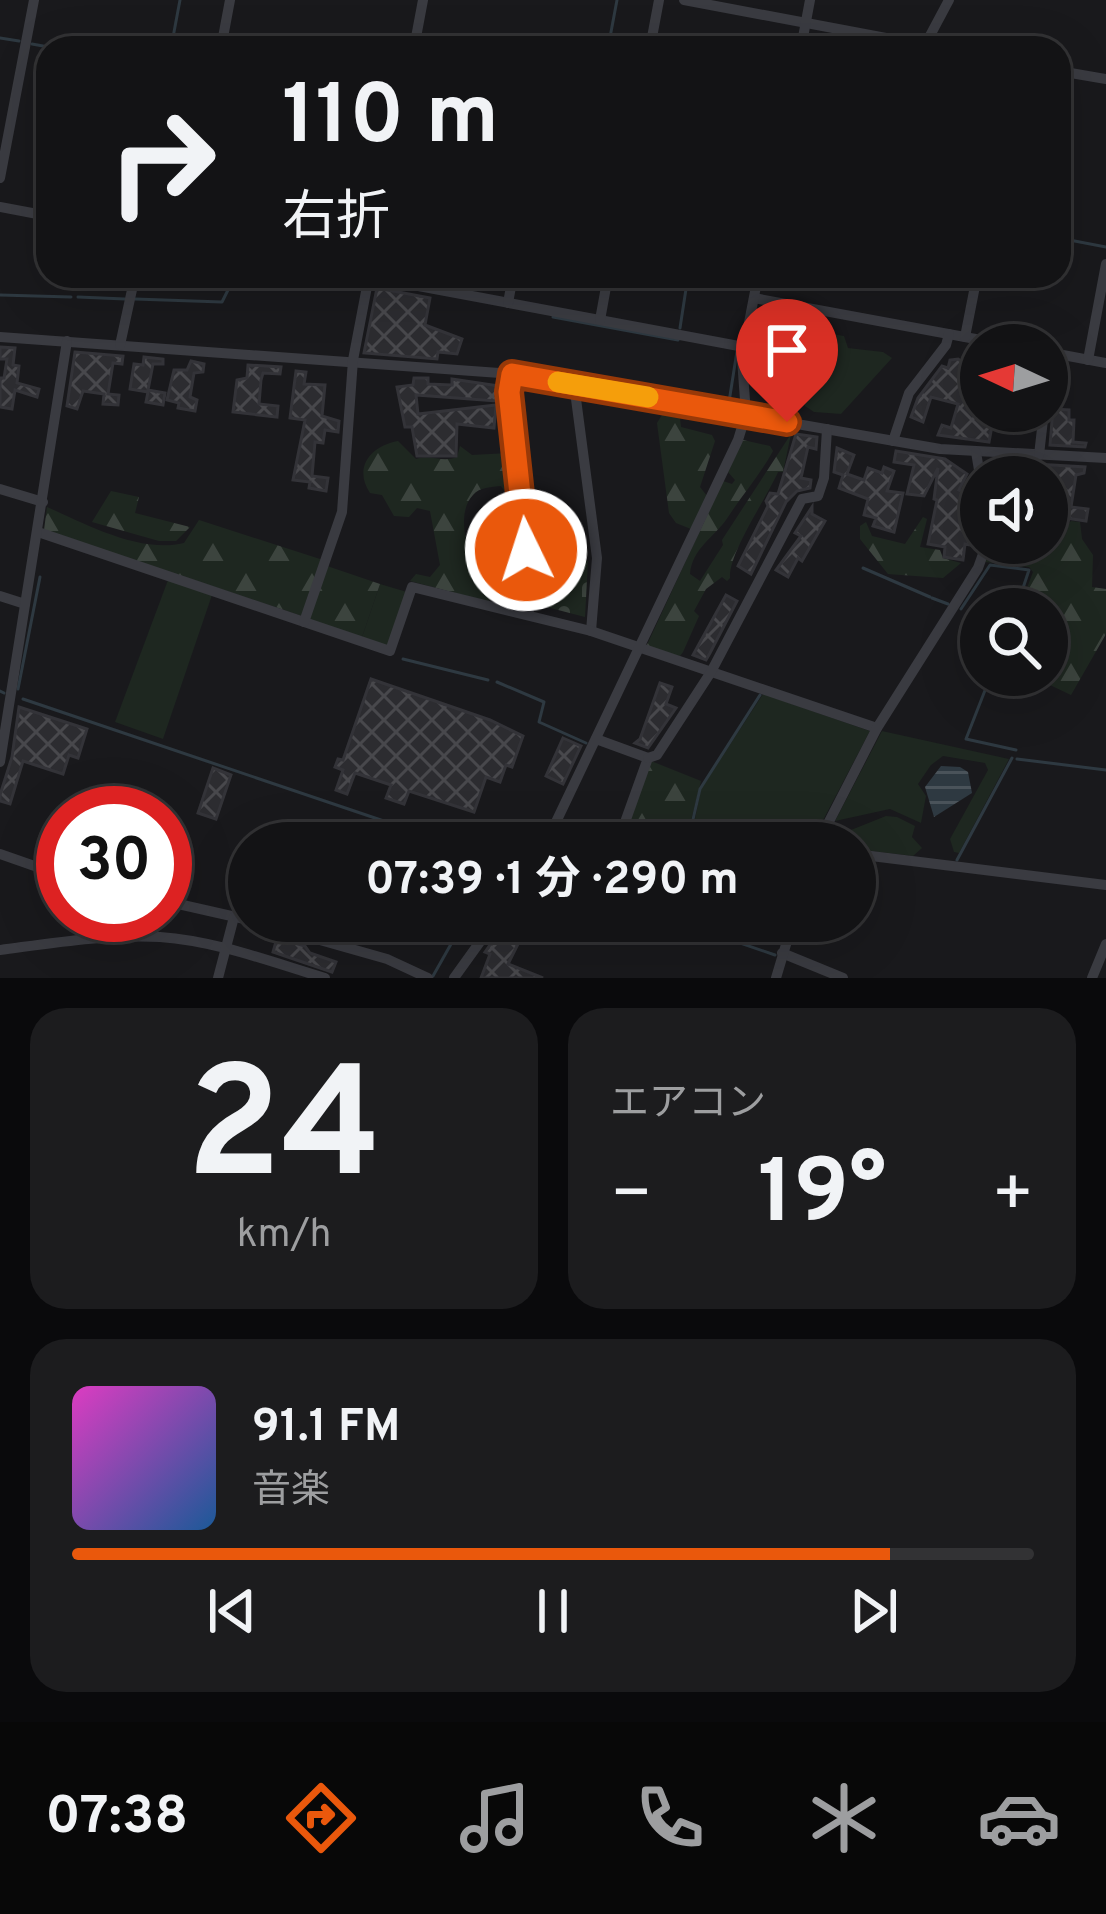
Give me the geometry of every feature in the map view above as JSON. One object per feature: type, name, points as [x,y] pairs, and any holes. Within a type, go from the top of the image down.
[{"type":"street","points":[[0,178],[34,0]]},
{"type":"street","points":[[223,36],[230,0]]},
{"type":"street","points":[[416,36],[423,0]]},
{"type":"street","points":[[652,36],[659,0]]},
{"type":"street","points":[[684,0],[874,36]]},
{"type":"street","points":[[803,36],[810,0]]},
{"type":"street","points":[[936,36],[949,0]]},
{"type":"street","points":[[1071,73],[1106,80]]},
{"type":"street","points":[[0,206],[36,214]]},
{"type":"street","points":[[1088,360],[1106,265]]},
{"type":"street","points":[[120,345],[132,288]]},
{"type":"street","points":[[304,622],[342,512],[353,360],[366,288]]},
{"type":"street","points":[[430,288],[744,347]]},
{"type":"street","points":[[508,303],[511,288]]},
{"type":"street","points":[[599,320],[606,288]]},
{"type":"street","points":[[556,822],[738,440],[746,414],[744,347],[756,288]]},
{"type":"street","points":[[967,324],[974,288]]},
{"type":"street","points":[[754,298],[960,336]]},
{"type":"street","points":[[893,442],[909,393],[946,345],[949,334]]},
{"type":"street","points":[[0,337],[512,374],[893,442],[976,452],[1106,458]]},
{"type":"street","points":[[0,762],[67,341]]},
{"type":"street","points":[[1068,356],[1106,363]]},
{"type":"street","points":[[512,374],[509,392],[529,615]]},
{"type":"street","points":[[578,385],[597,558],[590,631]]},
{"type":"street","points":[[596,740],[648,758],[657,755],[711,672],[802,499],[818,496],[827,429]]},
{"type":"street","points":[[1040,454],[1042,432]]},
{"type":"street","points":[[976,452],[977,456]]},
{"type":"street","points":[[0,489],[43,502]]},
{"type":"street","points":[[38,532],[390,651],[412,586],[590,631],[877,728]]},
{"type":"street","points":[[829,822],[877,728],[979,564]]},
{"type":"street","points":[[0,596],[25,604]]},
{"type":"street","points":[[625,822],[648,758]]},
{"type":"street","points":[[0,854],[36,867]]},
{"type":"street","points":[[876,857],[1106,885]]},
{"type":"street","points":[[192,907],[228,915]]},
{"type":"street","points":[[0,950],[146,937],[227,948],[325,978]]},
{"type":"street","points":[[218,978],[228,942]]},
{"type":"street","points":[[326,942],[387,959],[428,978]]},
{"type":"street","points":[[454,978],[480,942]]},
{"type":"street","points":[[776,978],[786,942]]},
{"type":"street","points":[[1092,978],[1106,944]]},
{"type":"street","points":[[782,953],[843,978]]},
{"type":"green space","points":[[808,330],[844,336],[848,348],[883,352],[892,358],[841,414],[814,412],[805,406],[800,369]]},
{"type":"green space","points":[[667,407],[679,410],[681,427],[712,435],[715,441],[700,487],[707,496],[691,529],[676,523],[669,513],[657,423]]},
{"type":"green space","points":[[791,434],[783,472],[778,472],[741,541],[730,578],[722,577],[706,589],[694,611],[699,616],[683,652],[680,656],[646,647],[723,481],[732,484],[735,480],[728,472],[743,440],[770,446],[773,451],[695,557],[690,574],[700,581]]},
{"type":"green space","points":[[398,441],[416,459],[457,457],[460,446],[472,455],[512,453],[514,490],[506,493],[501,486],[479,490],[464,516],[467,543],[489,586],[489,602],[410,581],[416,574],[430,577],[440,565],[430,511],[417,508],[409,517],[394,516],[382,495],[370,493],[363,475],[373,453]]},
{"type":"green space","points":[[111,491],[139,497],[135,513],[190,527],[176,541],[159,541],[92,522]]},
{"type":"green space","points":[[47,507],[132,541],[184,543],[199,520],[323,560],[302,616],[44,530]]},
{"type":"green space","points":[[923,517],[927,519],[920,547],[940,550],[943,558],[960,564],[943,578],[888,574],[860,539],[860,526],[866,522],[872,536],[905,544]]},
{"type":"green space","points":[[1080,522],[1082,539],[1093,555],[1092,587],[1106,589],[1106,634],[1071,695],[1068,588],[1027,588],[1033,572],[1029,567],[1003,564],[1068,564],[1068,524]]},
{"type":"green space","points":[[528,552],[588,561],[585,617],[535,604]]},
{"type":"green space","points":[[327,566],[380,584],[362,637],[309,620]]},
{"type":"green space","points":[[168,580],[212,595],[163,739],[115,722]]},
{"type":"green space","points":[[380,584],[407,592],[387,646],[362,637]]},
{"type":"green space","points":[[763,694],[870,731],[822,822],[694,822],[701,789]]},
{"type":"green space","points":[[882,731],[1009,759],[959,853],[954,852],[950,839],[988,770],[985,763],[943,756],[931,765],[918,784],[926,796],[921,823],[890,809],[835,821]]},
{"type":"green space","points":[[651,761],[701,781],[691,822],[630,820]]},
{"type":"green space","points":[[897,817],[915,826],[912,837],[922,848],[913,856],[876,852],[876,822],[871,822]]},
{"type":"shaded area","points":[[941,766],[968,772],[972,793],[934,817],[925,787]]},
{"type":"building","points":[[377,288],[430,298],[425,325],[462,339],[457,354],[438,352],[437,359],[364,353]]},
{"type":"building","points":[[0,347],[15,348],[17,383],[39,389],[37,397],[15,390],[12,409],[0,407],[0,378],[4,378],[7,359],[0,359]]},
{"type":"building","points":[[75,352],[123,356],[122,364],[113,363],[108,394],[119,395],[118,405],[103,404],[104,394],[83,391],[77,409],[67,406]]},
{"type":"building","points":[[144,357],[163,359],[163,364],[153,364],[148,390],[165,393],[163,405],[146,402],[148,392],[130,389],[134,364],[143,365]]},
{"type":"building","points":[[950,360],[960,360],[960,432],[991,432],[989,442],[938,435],[942,425],[951,428],[958,404],[931,397],[923,422],[911,417],[918,398],[942,366],[948,368]]},
{"type":"building","points":[[191,361],[204,364],[203,372],[194,373],[190,397],[197,400],[195,411],[167,400],[174,370],[187,370]]},
{"type":"building","points":[[248,365],[281,367],[280,374],[263,373],[259,404],[278,406],[277,417],[233,412],[237,380],[247,378]]},
{"type":"building","points":[[296,371],[306,372],[304,384],[325,385],[322,416],[339,421],[338,432],[325,430],[323,443],[315,442],[312,476],[328,478],[326,491],[293,480],[305,420],[290,418]]},
{"type":"building","points":[[414,378],[428,378],[428,384],[452,385],[452,379],[499,386],[496,401],[416,395],[418,414],[496,405],[494,428],[457,424],[456,456],[417,456],[397,387],[413,385]]},
{"type":"building","points":[[1069,410],[1069,420],[1074,420],[1073,442],[1086,443],[1085,447],[1050,445],[1051,432],[1068,432]]},
{"type":"building","points":[[796,434],[817,437],[816,449],[808,447],[801,478],[811,480],[810,488],[797,491],[786,502],[751,574],[738,566],[770,493],[778,494]]},
{"type":"building","points":[[837,448],[854,455],[847,474],[864,480],[868,468],[894,471],[887,491],[903,493],[894,532],[873,526],[876,518],[864,515],[868,499],[839,488],[843,475],[834,472]]},
{"type":"building","points":[[896,451],[945,459],[960,469],[960,560],[944,557],[945,547],[928,544],[938,468],[924,496],[907,494],[914,465],[894,462]]},
{"type":"building","points":[[1068,466],[1085,467],[1084,473],[1076,475],[1071,507],[1088,509],[1086,521],[1068,518]]},
{"type":"building","points":[[812,507],[812,514],[825,521],[788,577],[776,570],[801,536],[795,533]]},
{"type":"building","points":[[726,595],[737,601],[710,653],[706,660],[693,655]]},
{"type":"building","points":[[371,679],[523,736],[512,767],[506,765],[500,782],[486,777],[474,812],[409,791],[404,804],[386,798],[391,785],[355,773],[347,794],[336,790],[343,770],[335,767],[338,759],[343,760]]},
{"type":"building","points":[[660,683],[672,687],[666,704],[676,708],[648,748],[635,743]]},
{"type":"building","points":[[19,707],[87,729],[78,758],[69,755],[63,774],[23,761],[10,804],[0,801],[0,795],[12,757]]},
{"type":"building","points":[[563,738],[581,746],[563,784],[546,776]]},
{"type":"building","points":[[213,768],[231,775],[216,819],[198,813]]},
{"type":"building","points":[[276,942],[291,942],[336,962],[332,972],[273,952]]},
{"type":"building","points":[[492,942],[519,942],[508,964],[543,978],[481,978],[490,954],[485,952]]},
{"type":"waterway","points":[[173,36],[180,0]]},
{"type":"waterway","points":[[610,36],[617,0]]},
{"type":"waterway","points":[[0,38],[19,41]]},
{"type":"waterway","points":[[32,44],[36,45]]},
{"type":"waterway","points":[[1071,240],[1106,247]]},
{"type":"waterway","points":[[135,299],[222,302],[229,288]]},
{"type":"waterway","points":[[680,328],[686,288]]},
{"type":"waterway","points":[[0,295],[71,297]]},
{"type":"waterway","points":[[78,297],[125,299]]},
{"type":"waterway","points":[[749,355],[754,355],[765,305]]},
{"type":"waterway","points":[[553,317],[678,340]]},
{"type":"waterway","points":[[729,402],[737,351]]},
{"type":"waterway","points":[[975,588],[990,565],[1029,570],[1023,588]]},
{"type":"waterway","points":[[863,568],[930,597]]},
{"type":"waterway","points":[[18,689],[40,577]]},
{"type":"waterway","points":[[932,598],[948,604]]},
{"type":"waterway","points":[[403,659],[488,680]]},
{"type":"waterway","points":[[497,682],[544,702],[539,722],[586,743]]},
{"type":"waterway","points":[[0,691],[4,693]]},
{"type":"waterway","points":[[692,822],[700,789],[760,695]]},
{"type":"waterway","points":[[983,696],[966,739],[1016,750]]},
{"type":"waterway","points":[[23,699],[387,822]]},
{"type":"waterway","points":[[957,860],[1012,758]]},
{"type":"waterway","points":[[1017,759],[1106,770]]},
{"type":"waterway","points":[[433,976],[452,942]]},
{"type":"waterway","points":[[737,942],[775,955]]},
{"type":"slow traffic","points":[[558,382],[648,397]]},
{"type":"route","points":[[526,550],[509,392],[512,374],[787,422]]}]
